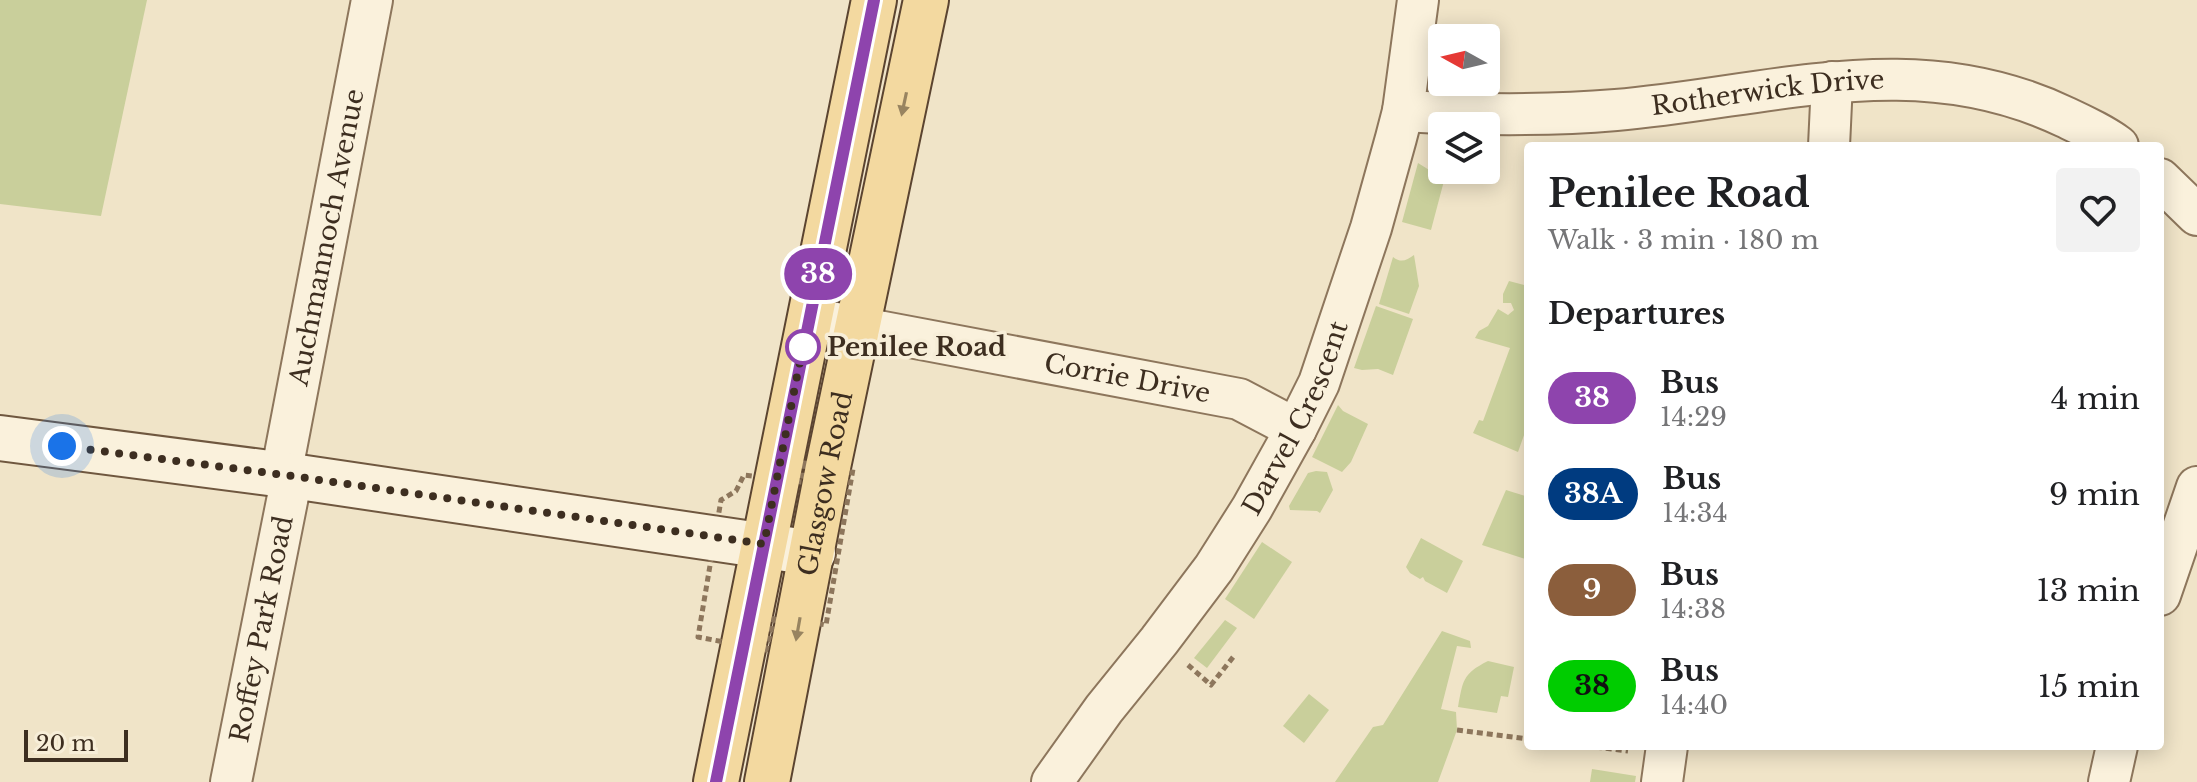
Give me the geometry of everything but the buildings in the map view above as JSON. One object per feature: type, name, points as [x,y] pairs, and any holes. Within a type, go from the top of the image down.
[{"type":"main road","points":[[870,15],[922,20]]},
{"type":"main road","name":"Glasgow Road","points":[[716,782],[870,15]]},
{"type":"main road","name":"Glasgow Road","points":[[767,782],[856,328],[922,20]]},
{"type":"street","name":"Auchmannoch Avenue","points":[[287,476],[372,0]]},
{"type":"street","name":"Darvel Crescent","points":[[1052,782],[1104,709],[1198,590],[1229,545],[1296,429],[1325,367],[1371,228],[1403,111],[1418,0]]},
{"type":"street","name":"Rotherwick Drive","points":[[1403,111],[1476,115],[1616,110],[1832,82],[1883,79],[1940,81],[1997,91],[2050,110],[2113,142]]},
{"type":"street","points":[[1829,142],[1832,82]]},
{"type":"street","points":[[2164,183],[2197,215]]},
{"type":"street","name":"Corrie Drive","points":[[809,318],[1239,399],[1296,429]]},
{"type":"street","points":[[0,438],[287,476],[813,553]]},
{"type":"street","name":"Roffey Park Road","points":[[231,782],[287,476]]},
{"type":"street","points":[[2164,583],[2197,487]]},
{"type":"street","points":[[1662,782],[1666,750]]},
{"type":"street","points":[[2109,782],[2116,750]]},
{"type":"path","points":[[1159,641],[1211,685],[1234,656]]},
{"type":"path","points":[[1457,730],[1524,738]]},
{"type":"green space","points":[[0,0],[147,0],[101,216],[0,204]]},
{"type":"green space","points":[[1418,163],[1428,169],[1428,184],[1443,184],[1431,230],[1402,222]]},
{"type":"green space","points":[[1414,255],[1419,286],[1409,314],[1379,304],[1393,257],[1404,260]]},
{"type":"green space","points":[[1509,281],[1524,285],[1524,435],[1518,452],[1473,433],[1479,420],[1483,421],[1510,348],[1475,338],[1479,331],[1488,326],[1498,309],[1508,315],[1514,310],[1511,303],[1503,303]]},
{"type":"green space","points":[[1376,306],[1413,319],[1393,375],[1378,369],[1354,368]]},
{"type":"green space","points":[[1338,405],[1368,424],[1351,462],[1342,472],[1312,457]]},
{"type":"green space","points":[[1327,472],[1333,490],[1320,513],[1290,510],[1289,506],[1308,473]]},
{"type":"green space","points":[[1506,490],[1524,496],[1524,559],[1482,545]]},
{"type":"green space","points":[[1421,538],[1463,561],[1447,593],[1423,577],[1420,579],[1410,573],[1406,567]]},
{"type":"green space","points":[[1262,542],[1292,562],[1254,619],[1225,599]]},
{"type":"green space","points":[[1225,620],[1237,628],[1207,668],[1194,658]]},
{"type":"green space","points":[[1442,631],[1470,641],[1471,648],[1457,646],[1441,709],[1456,712],[1457,730],[1438,782],[1335,782],[1373,727],[1383,725]]},
{"type":"green space","points":[[1488,661],[1514,667],[1508,697],[1501,696],[1497,713],[1458,707],[1468,674]]},
{"type":"green space","points":[[1309,694],[1329,710],[1304,743],[1283,726]]},
{"type":"green space","points":[[1592,769],[1636,776],[1635,782],[1590,782]]},
{"type":"bus line","name":"38","points":[[716,782],[874,0]]},
{"type":"place","name":"Penilee Road","points":[[803,347]]},
{"type":"route","points":[[62,446],[764,544],[804,341],[803,347]]}]
